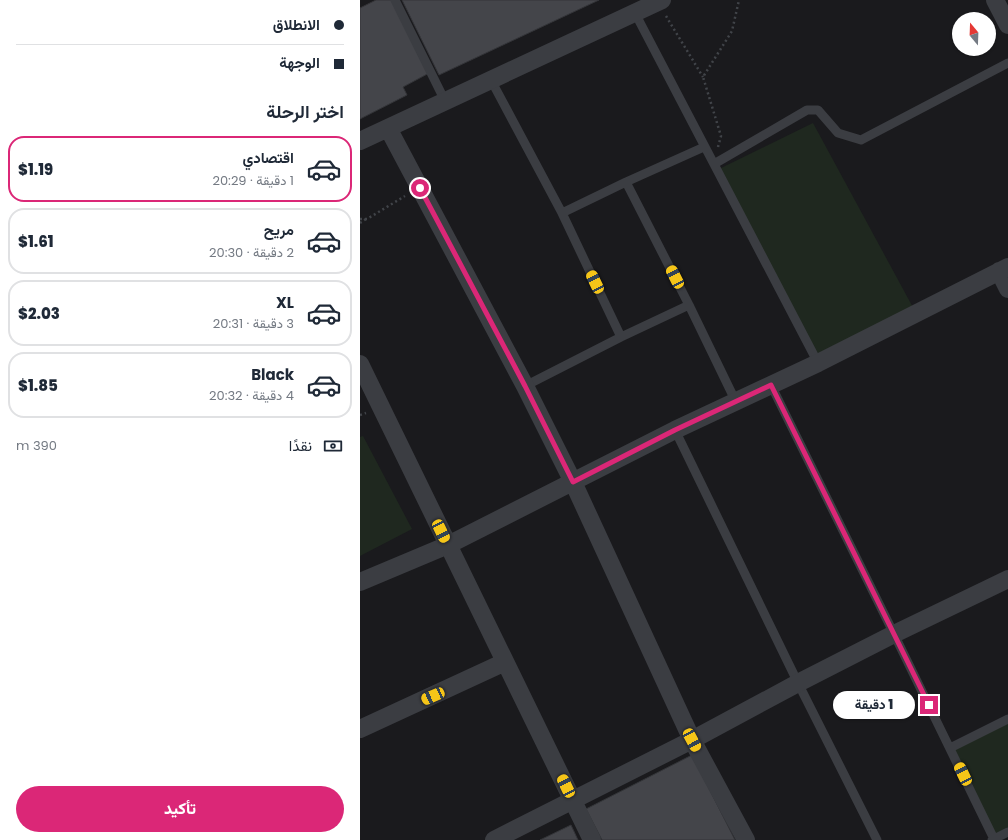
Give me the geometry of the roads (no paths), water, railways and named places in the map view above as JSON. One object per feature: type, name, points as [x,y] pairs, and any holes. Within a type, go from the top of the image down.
[{"type":"street","points":[[995,0],[1008,25]]},
{"type":"street","points":[[360,141],[659,1]]},
{"type":"street","points":[[388,128],[525,386],[573,482],[692,740],[746,840]]},
{"type":"street","points":[[360,582],[448,545],[675,430],[818,363],[1003,269],[1008,289]]},
{"type":"street","points":[[360,364],[592,840]]},
{"type":"street","points":[[494,840],[692,740],[798,683],[894,634],[1008,579]]},
{"type":"street","points":[[360,729],[505,662]]},
{"type":"lane","points":[[396,0],[445,101]]},
{"type":"lane","points":[[635,13],[818,363]]},
{"type":"lane","points":[[714,164],[807,110],[818,110],[838,133],[861,140],[1008,63]]},
{"type":"lane","points":[[491,80],[562,213],[621,337]]},
{"type":"lane","points":[[562,213],[704,147]]},
{"type":"lane","points":[[626,182],[689,305],[736,402]]},
{"type":"lane","points":[[525,386],[621,337],[689,305]]},
{"type":"lane","points":[[771,385],[950,748],[993,840],[1008,832]]},
{"type":"lane","points":[[675,430],[798,683],[877,840]]},
{"type":"lane","points":[[950,748],[1008,719]]}]
